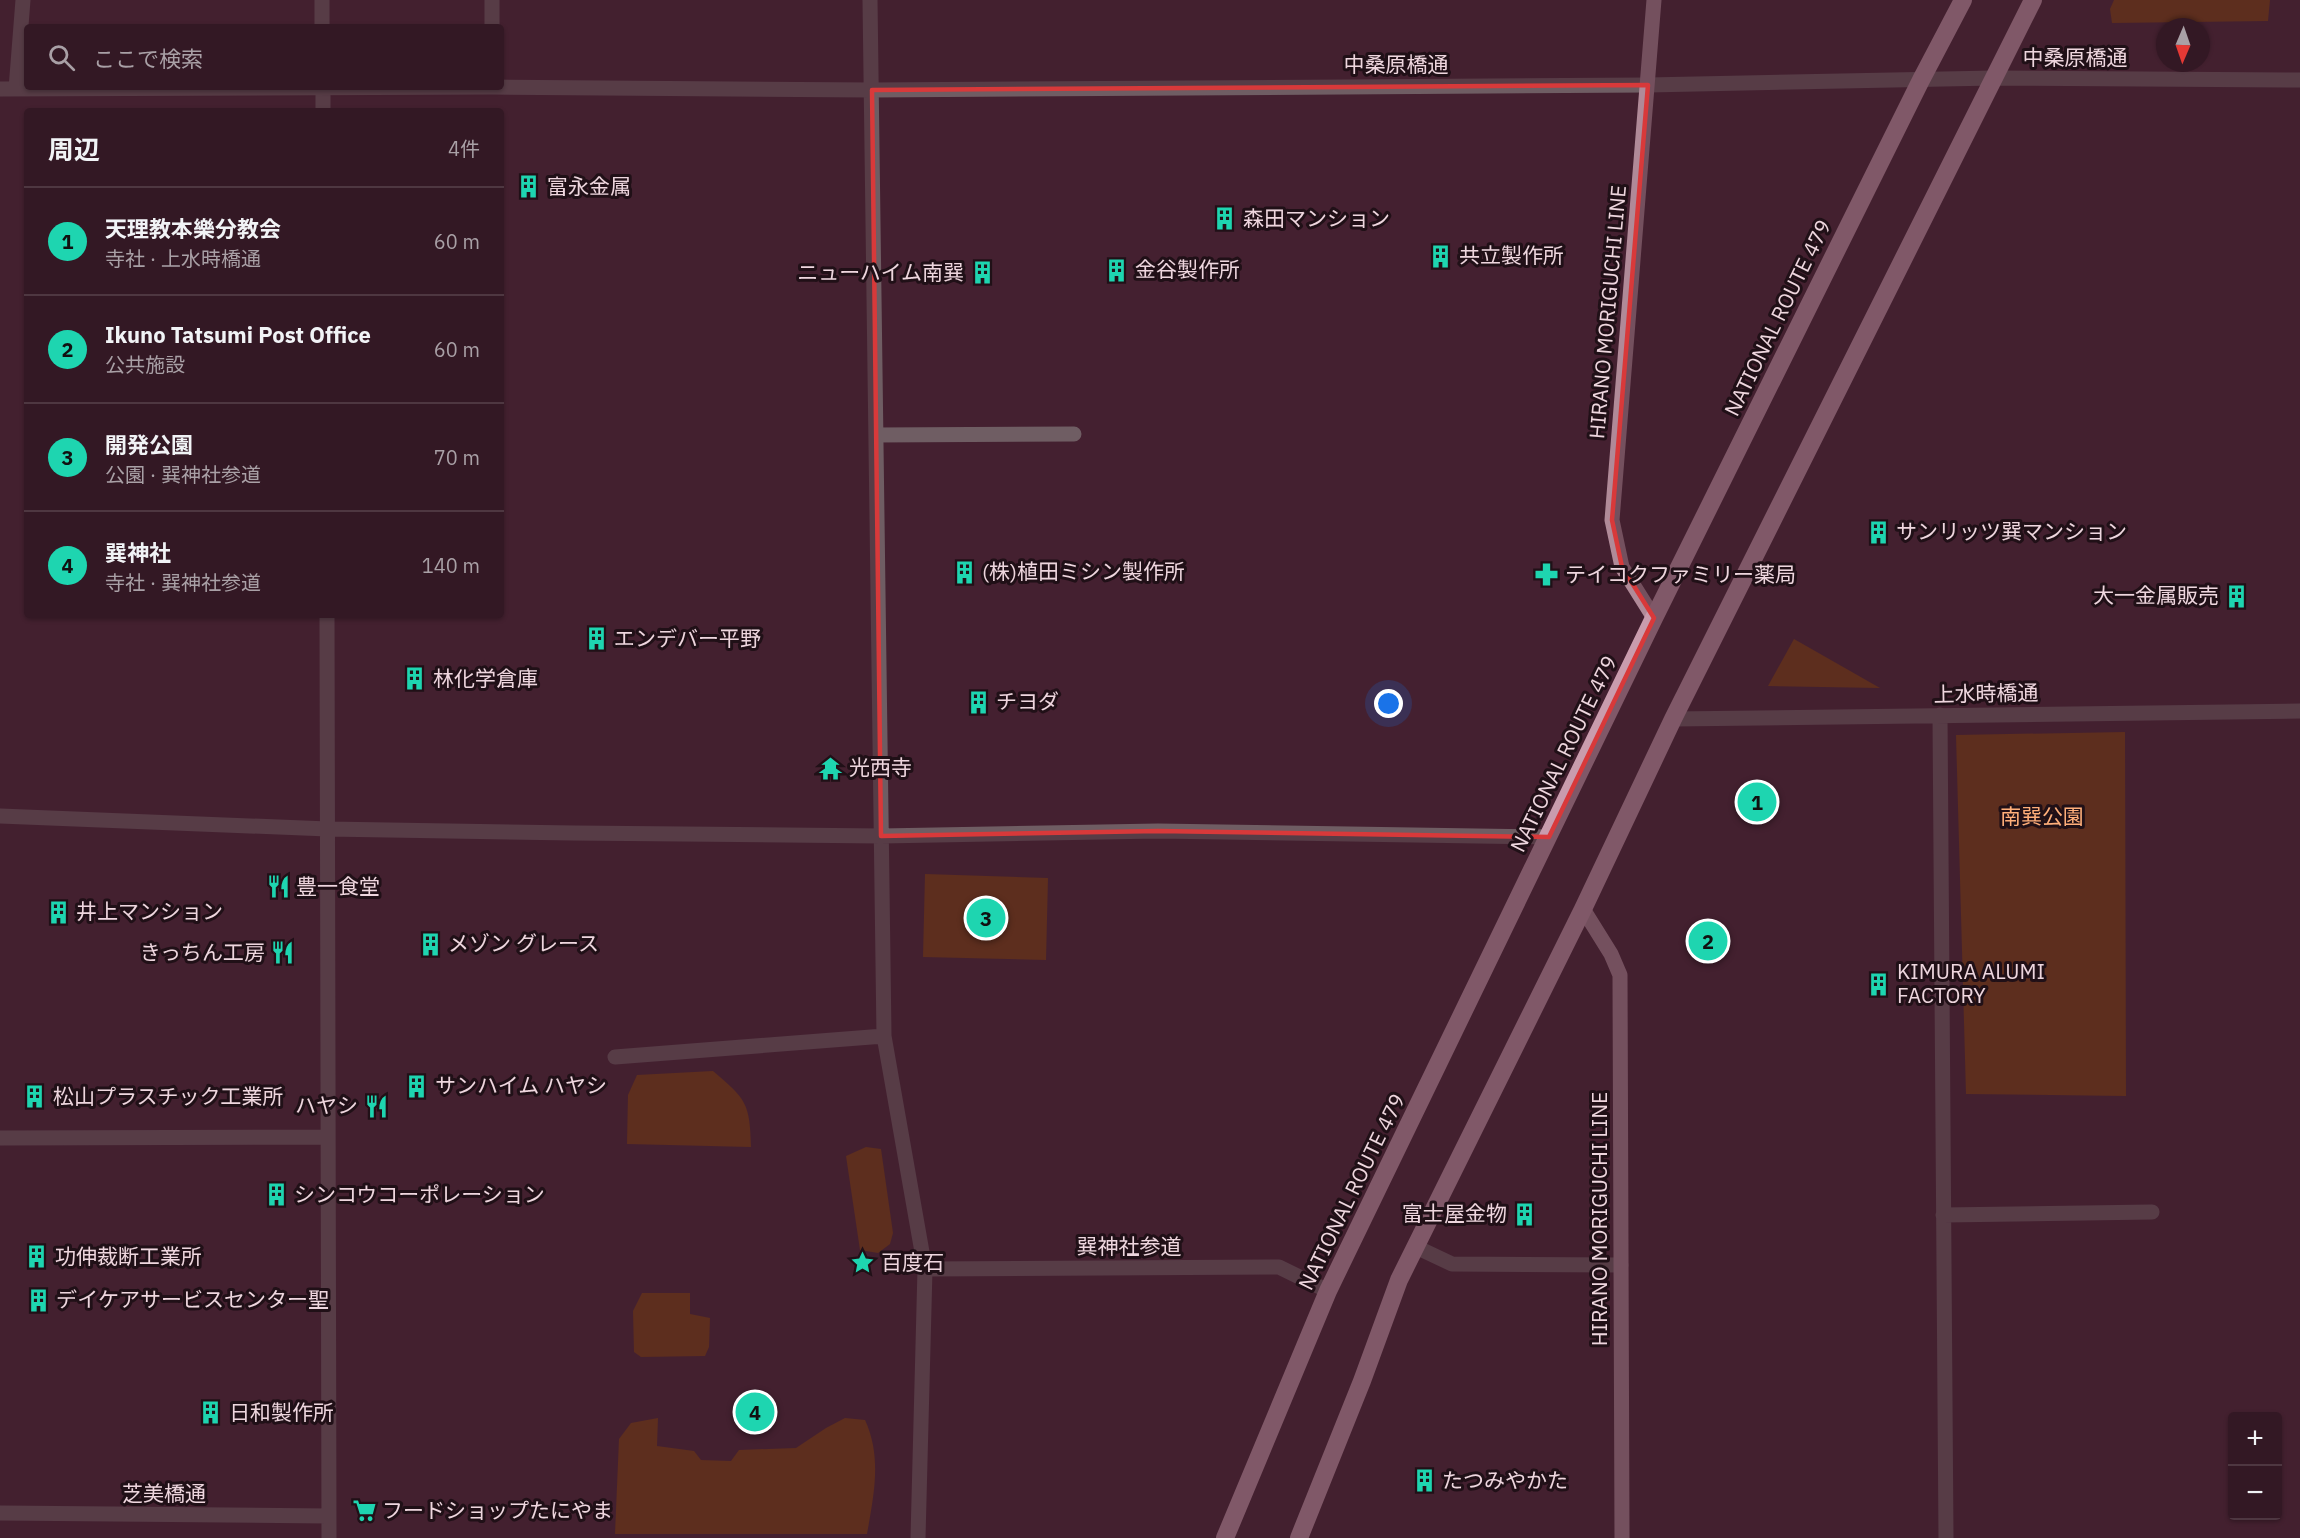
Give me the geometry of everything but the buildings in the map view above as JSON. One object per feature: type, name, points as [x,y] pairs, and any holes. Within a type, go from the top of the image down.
[{"type":"highway","name":"NATIONAL ROUTE 479","points":[[1225,1538],[1328,1291],[1654,618],[1963,0]]},
{"type":"highway","points":[[1299,1538],[1362,1381],[1399,1280],[1583,909],[1673,719],[2033,0]]},
{"type":"main road","name":"HIRANO MORIGUCHI LINE","points":[[1654,0],[1612,520],[1622,567],[1654,618]]},
{"type":"main road","name":"HIRANO MORIGUCHI LINE","points":[[1583,909],[1611,954],[1620,975],[1622,1538]]},
{"type":"street","points":[[16,89],[23,0]]},
{"type":"street","points":[[322,0],[322,24]]},
{"type":"street","points":[[492,0],[492,24]]},
{"type":"street","points":[[870,0],[884,1036],[925,1269],[918,1538]]},
{"type":"street","name":"中桑原橋通","points":[[504,87],[872,90],[1648,84],[1994,78],[2300,80]]},
{"type":"street","name":"中桑原橋通","points":[[0,89],[24,89]]},
{"type":"street","points":[[323,90],[323,108]]},
{"type":"street","points":[[876,435],[1074,434]]},
{"type":"street","points":[[327,618],[329,1538]]},
{"type":"street","name":"上水時橋通","points":[[1673,719],[2300,711]]},
{"type":"street","points":[[1940,715],[1946,1538]]},
{"type":"street","points":[[0,816],[328,829],[881,836],[1158,831],[1549,837]]},
{"type":"street","points":[[615,1057],[884,1036]]},
{"type":"street","points":[[0,1138],[328,1137]]},
{"type":"street","points":[[1943,1215],[2152,1212]]},
{"type":"street","points":[[1416,1247],[1452,1264],[1621,1265]]},
{"type":"street","name":"巽神社参道","points":[[925,1269],[1280,1267],[1328,1291]]},
{"type":"street","name":"芝美橋通","points":[[0,1514],[328,1516]]},
{"type":"highlighted area","points":[[1648,85],[1612,520],[1622,567],[1654,618],[1549,837],[1158,831],[881,836],[872,90]]},
{"type":"green space","points":[[2114,0],[2270,0],[2268,21],[2210,22],[2210,18],[2156,18],[2156,22],[2112,23],[2110,9]]},
{"type":"green space","points":[[1794,639],[1880,688],[1768,686]]},
{"type":"green space","name":"南巽公園","points":[[2125,732],[2126,1096],[1966,1094],[1956,735]]},
{"type":"green space","points":[[925,874],[1048,878],[1046,960],[923,957]]},
{"type":"green space","points":[[713,1071],[733,1088],[744,1103],[749,1120],[751,1147],[627,1144],[628,1095],[637,1075]]},
{"type":"green space","points":[[866,1147],[881,1149],[893,1233],[890,1244],[878,1253],[860,1250],[846,1156]]},
{"type":"green space","points":[[642,1293],[690,1293],[690,1314],[710,1318],[709,1347],[705,1356],[641,1357],[634,1352],[633,1311]]},
{"type":"green space","points":[[658,1418],[657,1446],[694,1451],[701,1460],[731,1461],[739,1450],[796,1448],[845,1418],[865,1420],[875,1462],[874,1490],[867,1534],[615,1534],[619,1439],[631,1423]]},
{"type":"place","name":"富永金属","points":[[529,187]]},
{"type":"place","name":"森田マンション","points":[[1225,219]]},
{"type":"place","name":"共立製作所","points":[[1441,256]]},
{"type":"place","name":"金谷製作所","points":[[1117,270]]},
{"type":"place","name":"ニューハイム南巽","points":[[982,273]]},
{"type":"place","name":"サンリッツ巽マンション","points":[[1878,532]]},
{"type":"place","name":"(株)植田ミシン製作所","points":[[964,572]]},
{"type":"place","name":"テイコクファミリー薬局","points":[[1547,575]]},
{"type":"place","name":"大一金属販売","points":[[2237,596]]},
{"type":"place","name":"エンデバー平野","points":[[596,639]]},
{"type":"place","name":"林化学倉庫","points":[[415,679]]},
{"type":"place","name":"チヨダ","points":[[978,702]]},
{"type":"place","name":"光西寺","points":[[831,768]]},
{"type":"place","name":"天理教本樂分教会","points":[[1757,802]]},
{"type":"place","name":"豊一食堂","points":[[278,887]]},
{"type":"place","name":"井上マンション","points":[[58,912]]},
{"type":"place","name":"開発公園","points":[[986,918]]},
{"type":"place","name":"Ikuno Tatsumi Post Office","points":[[1708,941]]},
{"type":"place","name":"メゾン グレース","points":[[430,944]]},
{"type":"place","name":"きっちん工房","points":[[283,953]]},
{"type":"place","name":"KIMURA ALUMI FACTORY","points":[[1879,984]]},
{"type":"place","name":"サンハイム ハヤシ","points":[[417,1086]]},
{"type":"place","name":"松山プラスチック工業所","points":[[35,1097]]},
{"type":"place","name":"ハヤシ","points":[[376,1106]]},
{"type":"place","name":"シンコウコーポレーション","points":[[276,1195]]},
{"type":"place","name":"富士屋金物","points":[[1525,1214]]},
{"type":"place","name":"功伸裁断工業所","points":[[37,1257]]},
{"type":"place","name":"百度石","points":[[863,1263]]},
{"type":"place","name":"デイケアサービスセンター聖","points":[[38,1300]]},
{"type":"place","name":"巽神社","points":[[755,1412]]},
{"type":"place","name":"日和製作所","points":[[211,1413]]},
{"type":"place","name":"たつみやかた","points":[[1424,1481]]},
{"type":"place","name":"フードショップたにやま","points":[[364,1511]]}]
